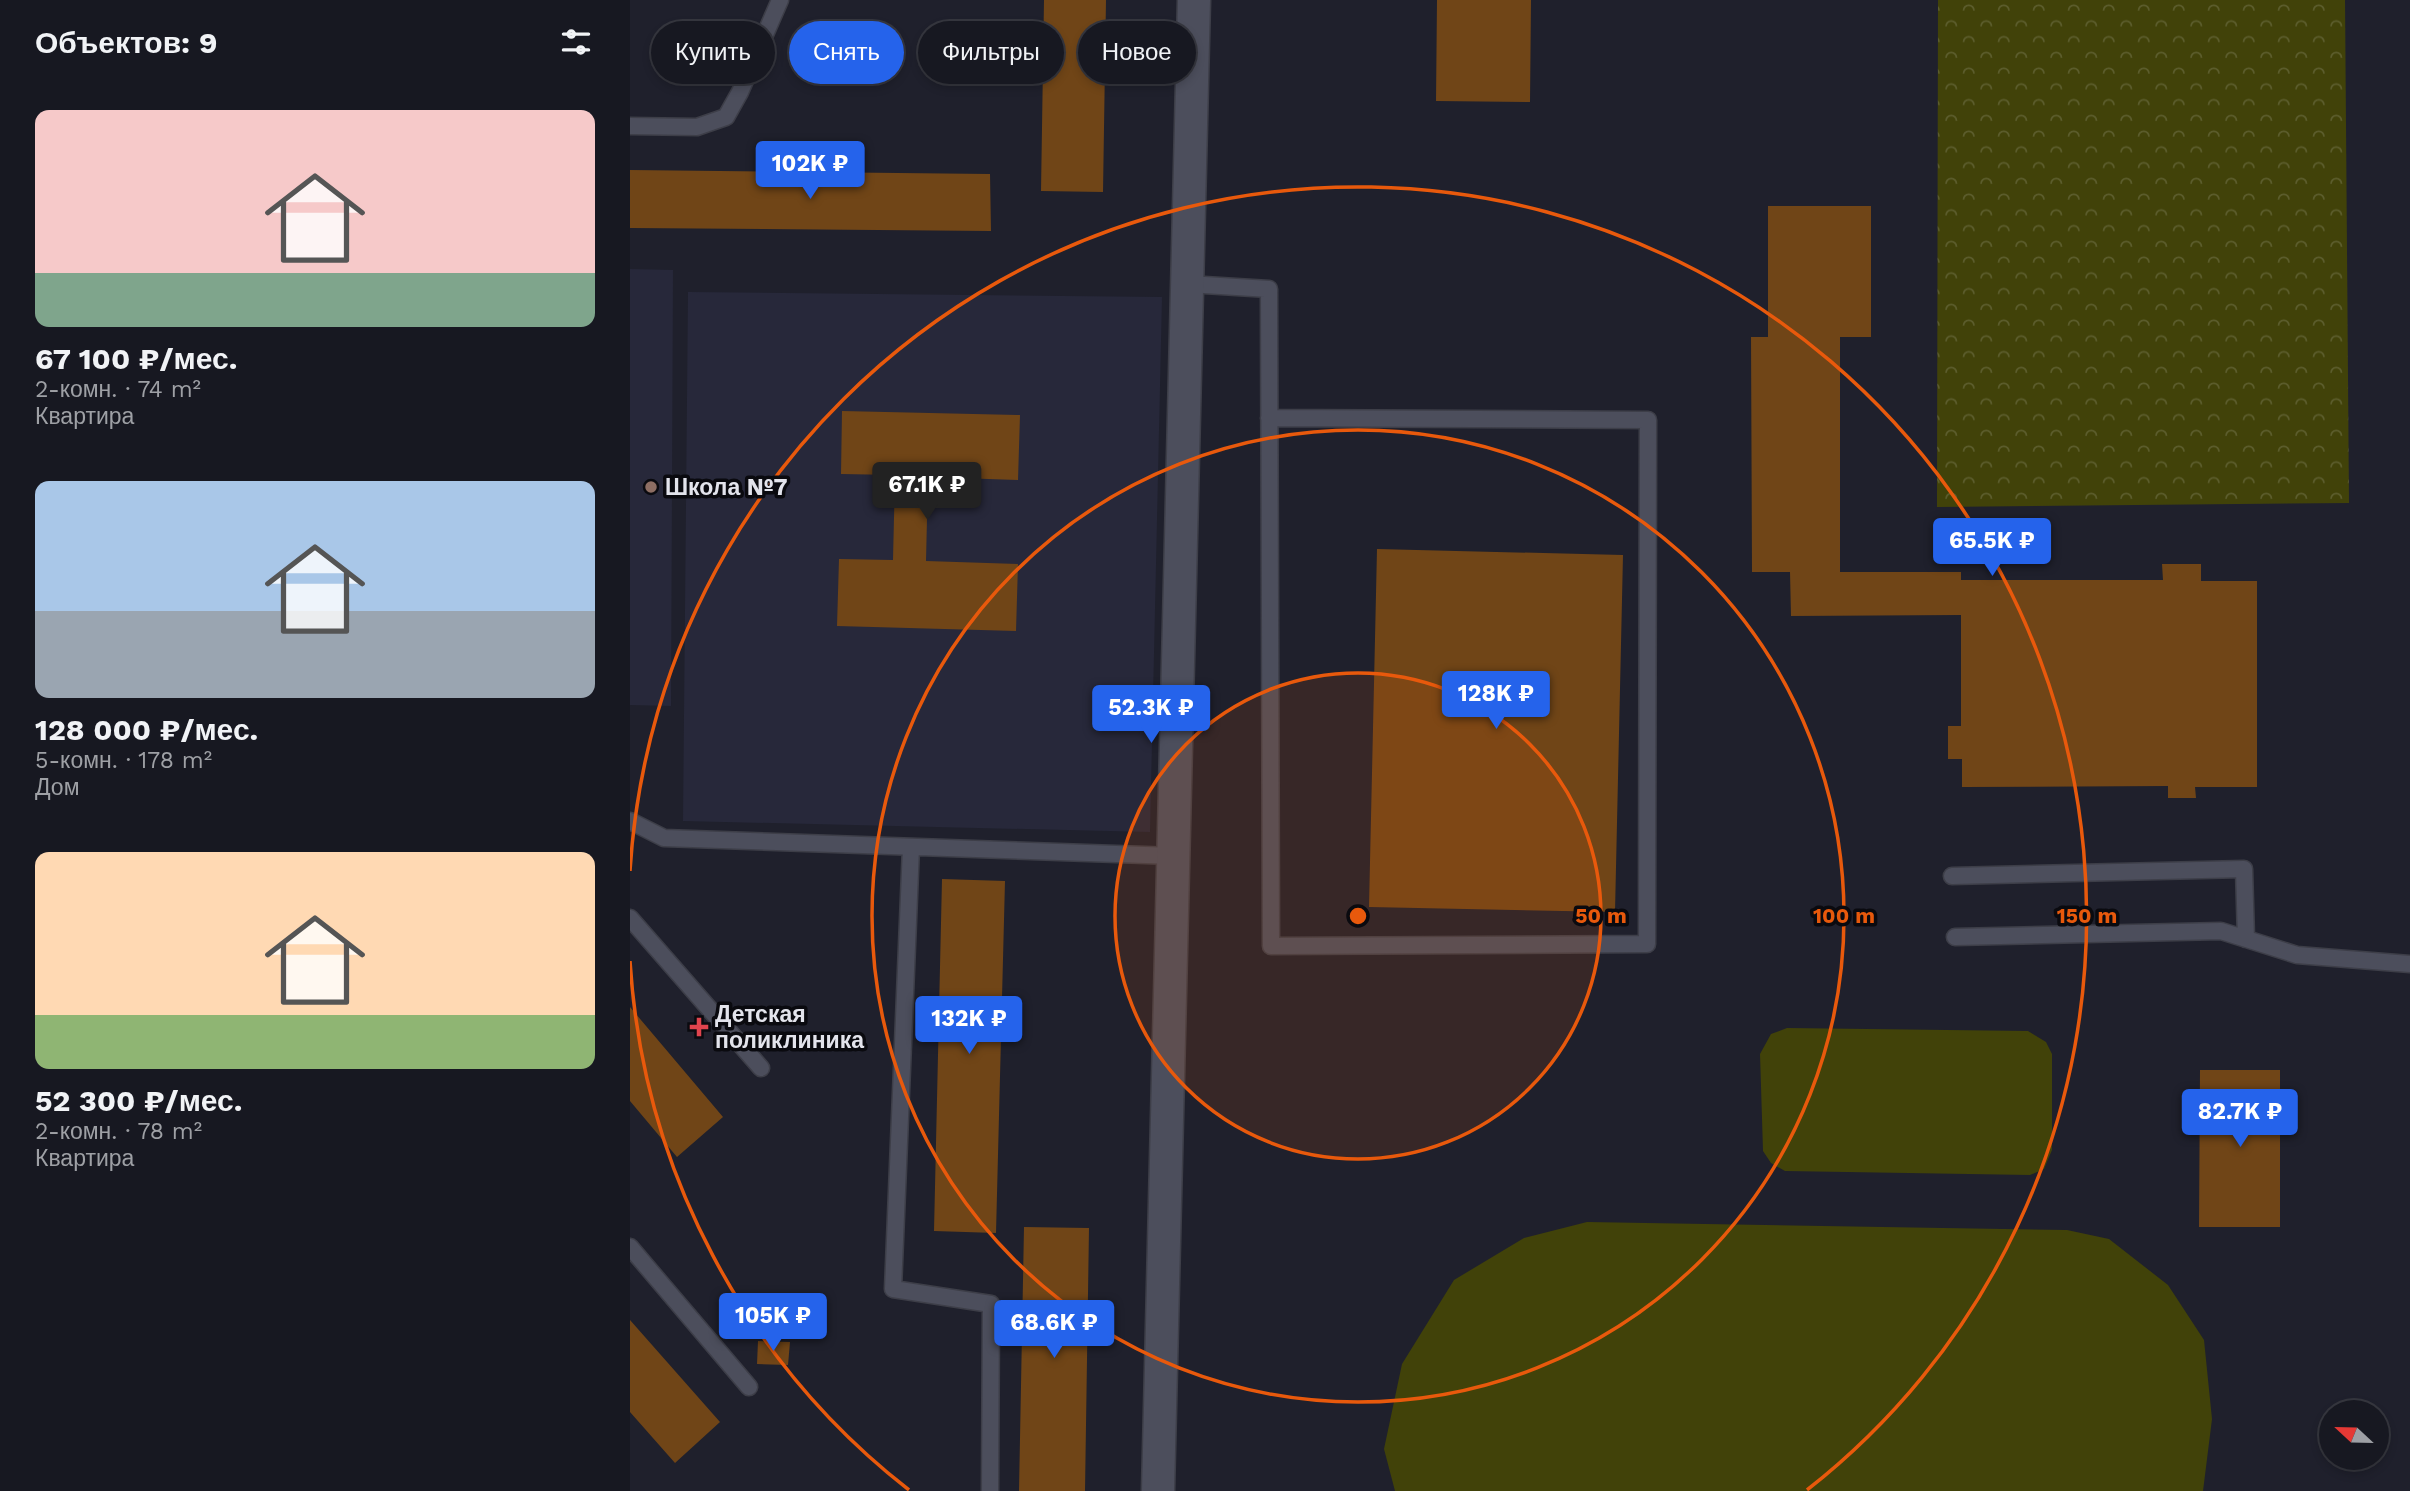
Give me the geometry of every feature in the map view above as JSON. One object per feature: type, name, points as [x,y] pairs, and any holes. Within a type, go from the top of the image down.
[{"type":"street","points":[[1158,1491],[1194,0]]},
{"type":"lane","points":[[630,126],[697,127],[726,117],[740,92],[780,0]]},
{"type":"lane","points":[[1188,284],[1269,289],[1269,418],[1271,946],[1647,944],[1648,420],[1269,418]]},
{"type":"lane","points":[[630,821],[664,838],[1174,856]]},
{"type":"lane","points":[[911,847],[894,1289],[991,1304],[990,1491]]},
{"type":"lane","points":[[1952,876],[2244,869],[2246,939]]},
{"type":"lane","points":[[630,918],[761,1068]]},
{"type":"lane","points":[[1955,937],[2221,931],[2297,955],[2410,964]]},
{"type":"lane","points":[[630,1247],[749,1387]]},
{"type":"shaded area","name":"Школа №7","points":[[630,269],[673,270],[671,706],[630,705]]},
{"type":"shaded area","points":[[688,292],[1162,297],[1150,832],[683,821]]},
{"type":"green space","points":[[1938,0],[2345,0],[2349,503],[1937,507]]},
{"type":"green space","points":[[1787,1028],[2028,1031],[2046,1042],[2052,1054],[2052,1150],[2044,1169],[2030,1175],[1785,1171],[1771,1163],[1763,1151],[1760,1054],[1771,1034]]},
{"type":"green space","points":[[1587,1222],[2067,1230],[2109,1239],[2168,1285],[2204,1340],[2212,1419],[2203,1491],[1395,1491],[1384,1449],[1402,1364],[1454,1280],[1524,1238]]},
{"type":"building","points":[[1044,0],[1106,0],[1106,21],[1078,21],[1078,84],[1105,84],[1103,192],[1041,191],[1043,84],[1064,84],[1064,21],[1044,21]]},
{"type":"building","points":[[1437,0],[1531,0],[1530,102],[1436,101]]},
{"type":"building","points":[[630,170],[990,174],[991,231],[630,228]]},
{"type":"building","points":[[1768,206],[1871,206],[1871,337],[1840,337],[1840,572],[1961,572],[1961,580],[2163,580],[2162,564],[2201,564],[2201,581],[2257,581],[2257,787],[2195,787],[2196,798],[2168,798],[2168,786],[1962,787],[1962,759],[1948,759],[1948,726],[1961,726],[1961,615],[1791,616],[1790,572],[1752,572],[1751,337],[1768,337]]},
{"type":"building","points":[[842,411],[1020,415],[1018,480],[928,477],[926,561],[1018,564],[1016,631],[837,626],[839,559],[893,560],[895,475],[841,474]]},
{"type":"building","points":[[1377,549],[1623,555],[1615,912],[1369,907]]},
{"type":"building","points":[[942,879],[1005,881],[996,1233],[934,1231]]},
{"type":"building","points":[[630,1007],[723,1117],[677,1157],[630,1101]]},
{"type":"building","points":[[2200,1070],[2280,1070],[2280,1227],[2199,1227]]},
{"type":"building","points":[[1024,1227],[1089,1228],[1085,1491],[1019,1491]]},
{"type":"building","points":[[630,1320],[720,1422],[675,1463],[630,1412]]},
{"type":"building","points":[[758,1341],[790,1342],[788,1365],[757,1364]]},
{"type":"place","name":"Школа №7","points":[[651,487]]},
{"type":"place","name":"Детская поликлиника","points":[[699,1027]]}]
